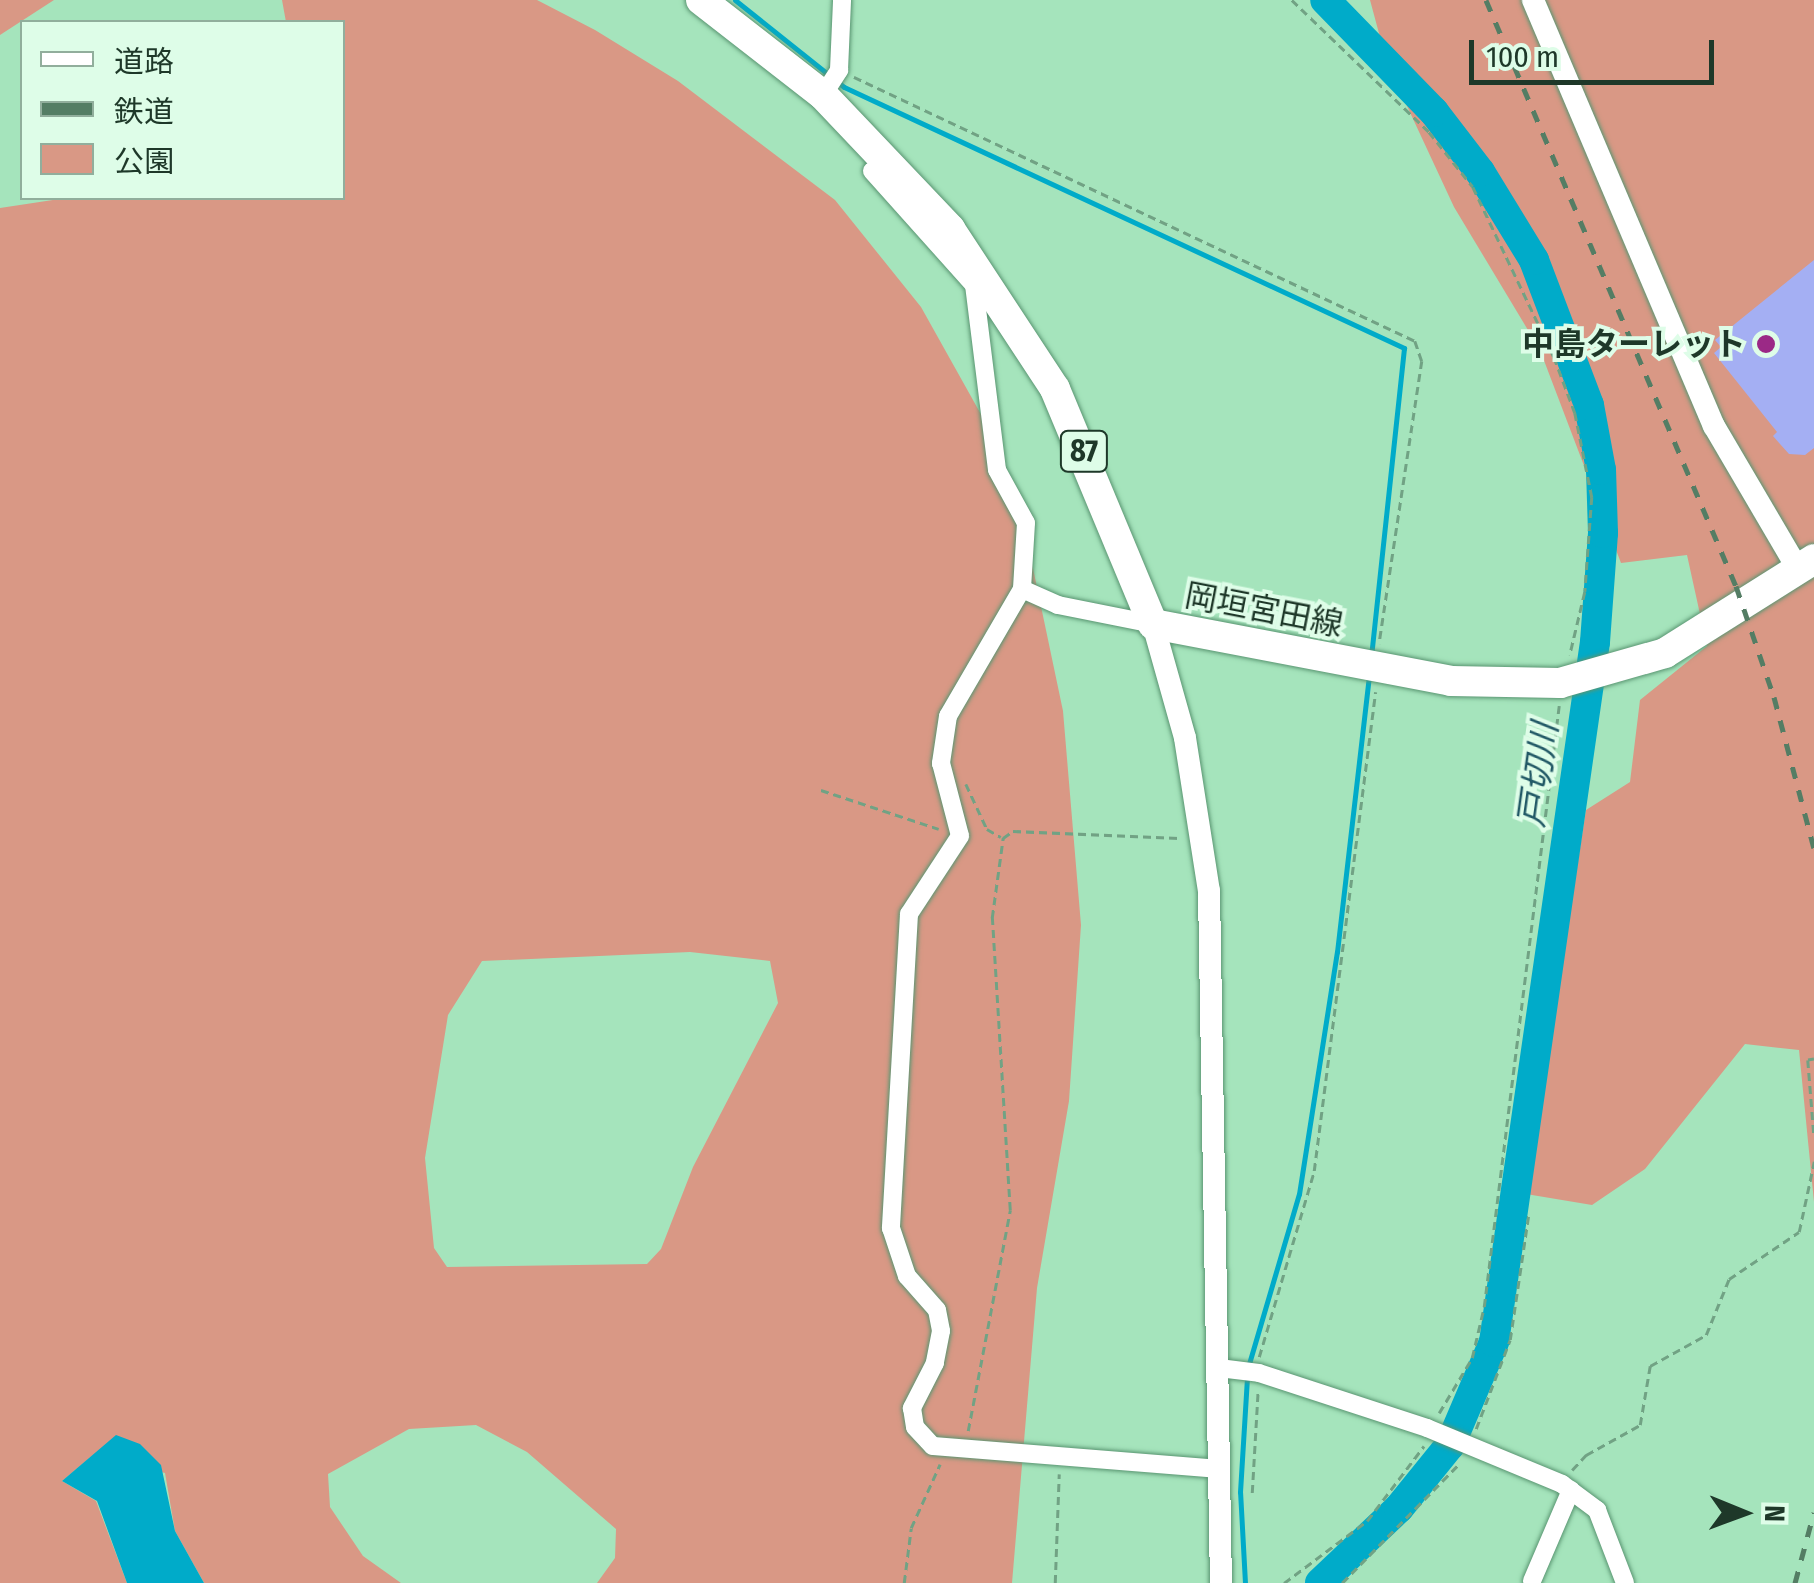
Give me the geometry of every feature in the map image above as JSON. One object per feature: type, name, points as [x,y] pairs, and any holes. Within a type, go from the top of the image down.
[{"type":"main road","name":"岡垣宮田線","points":[[700,0],[831,82],[950,229],[1014,318],[1086,456],[1152,624],[1482,685],[1565,682],[1605,673],[1675,648],[1806,564]]},
{"type":"street","points":[[831,82],[842,0]]},
{"type":"street","points":[[1533,0],[1714,426],[1806,564]]},
{"type":"street","points":[[872,171],[974,286],[997,470],[1026,523],[1022,589],[948,716],[941,763],[960,836],[908,914],[891,1228],[907,1276],[937,1310],[941,1330],[935,1363],[912,1408],[915,1428],[933,1446],[950,1451],[1220,1469]]},
{"type":"street","points":[[1022,589],[1058,604],[1152,624],[1185,738],[1202,837],[1212,948],[1221,1583]]},
{"type":"street","points":[[1219,1368],[1259,1373],[1427,1428],[1567,1487],[1597,1510],[1625,1583]]},
{"type":"street","points":[[1532,1581],[1567,1487]]},
{"type":"path","points":[[1284,1583],[1367,1520],[1418,1462],[1427,1428],[1472,1358],[1484,1307],[1565,682],[1584,592],[1592,497],[1576,412],[1472,187],[1430,132],[1292,0]]},
{"type":"path","points":[[831,82],[1414,341],[1422,361],[1376,667],[1373,742],[1314,1171],[1259,1373],[1252,1493]]},
{"type":"path","points":[[941,763],[969,786],[987,830],[1003,838]]},
{"type":"path","points":[[821,790],[960,836]]},
{"type":"path","points":[[971,1452],[968,1427],[1010,1210],[992,918],[1003,838],[1013,831],[1202,837]]},
{"type":"path","points":[[1814,1059],[1808,1060],[1814,1135]]},
{"type":"path","points":[[1567,1487],[1586,1454],[1640,1426],[1650,1366],[1706,1335],[1729,1279],[1799,1232],[1814,1162]]},
{"type":"path","points":[[1342,1583],[1431,1496],[1469,1447],[1510,1340],[1529,1212]]},
{"type":"path","points":[[904,1583],[911,1528],[928,1480],[950,1451]]},
{"type":"path","points":[[1055,1583],[1059,1457]]},
{"type":"green space","points":[[0,0],[54,0],[20,20],[0,35]]},
{"type":"green space","points":[[282,0],[537,0],[678,81],[835,200],[921,307],[992,434],[1030,554],[1063,711],[1081,925],[1069,1101],[1037,1288],[1012,1583],[597,1583],[615,1558],[616,1529],[527,1452],[476,1425],[409,1429],[328,1474],[330,1507],[363,1556],[401,1583],[204,1583],[175,1531],[165,1473],[93,1455],[62,1481],[96,1501],[127,1583],[0,1583],[0,208],[53,200],[345,200],[345,20],[286,20]],"holes":[[[690,952],[770,961],[778,1003],[693,1167],[661,1249],[647,1264],[447,1267],[434,1248],[425,1158],[448,1015],[482,961]]]},
{"type":"green space","points":[[1370,0],[1814,0],[1814,1202],[1799,1050],[1745,1044],[1645,1169],[1592,1205],[1526,1194],[1586,810],[1630,782],[1640,700],[1707,646],[1687,555],[1621,563],[1540,350],[1454,207],[1387,63]]},
{"type":"water","points":[[116,1435],[140,1444],[161,1465],[175,1531],[204,1583],[127,1583],[97,1501],[62,1481]]},
{"type":"building","name":"中島ターレット","points":[[1814,260],[1814,448],[1805,455],[1789,454],[1773,436],[1777,432],[1714,353],[1721,347],[1715,340]]},
{"type":"waterway","points":[[735,0],[844,87],[1404,348],[1371,655]]},
{"type":"waterway","name":"戸切川","points":[[1320,1583],[1399,1508],[1450,1445],[1494,1342],[1595,642],[1603,533],[1601,470],[1589,405],[1534,260],[1480,172],[1434,112],[1325,0]]},
{"type":"waterway","points":[[1248,1367],[1299,1194],[1337,952],[1369,676]]},
{"type":"waterway","points":[[1245,1583],[1240,1492],[1247,1378]]},
{"type":"railway","points":[[1486,0],[1736,586],[1774,697],[1814,848]]},
{"type":"railway","points":[[1795,1583],[1814,1512]]},
{"type":"place","name":"中島ターレット","points":[[1766,344]]}]
